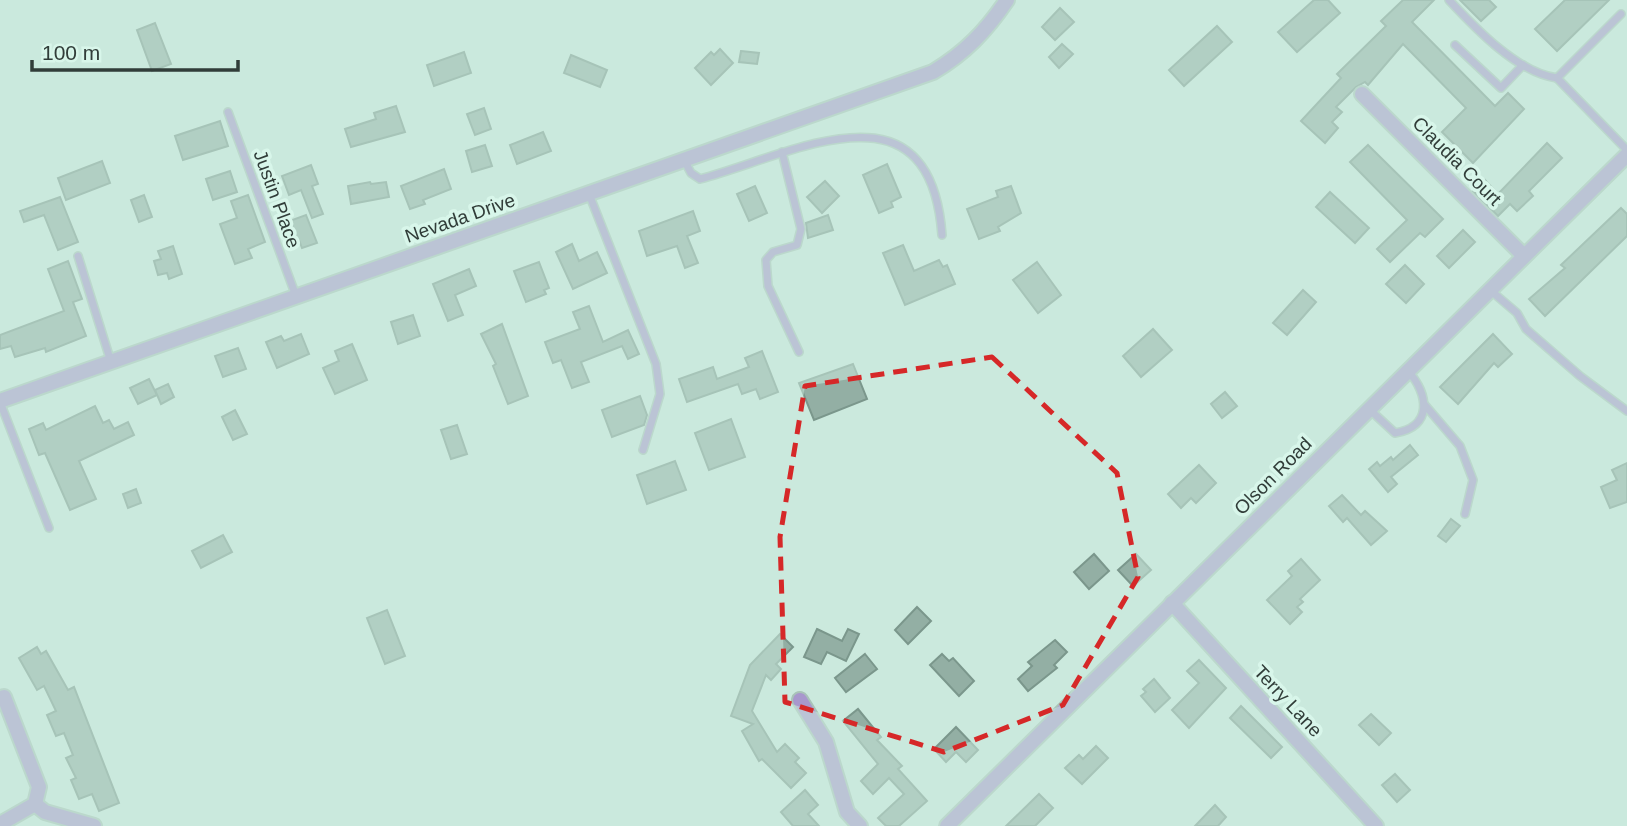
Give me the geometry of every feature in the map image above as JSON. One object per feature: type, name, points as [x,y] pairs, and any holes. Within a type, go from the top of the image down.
[{"type":"street","name":"Nevada Drive","points":[[0,401],[933,72],[958,57],[987,30],[1007,0]]},
{"type":"street","name":"Claudia Court","points":[[1362,94],[1524,256]]},
{"type":"street","name":"Olson Road","points":[[954,824],[1172,603],[1627,152]]},
{"type":"street","name":"Terry Lane","points":[[1172,603],[1376,826]]},
{"type":"street","points":[[0,824],[35,804],[39,787],[4,697]]},
{"type":"street","points":[[800,700],[826,742],[847,812],[859,826]]},
{"type":"street","points":[[35,804],[45,812],[94,826]]},
{"type":"lane","points":[[1449,0],[1474,27],[1537,76],[1557,78],[1627,152]]},
{"type":"lane","points":[[1557,78],[1621,14]]},
{"type":"lane","points":[[1455,45],[1501,88],[1523,65]]},
{"type":"lane","name":"Justin Place","points":[[228,112],[296,296]]},
{"type":"lane","points":[[684,160],[691,173],[700,179],[836,137],[894,143],[910,150],[932,182],[940,206],[942,235]]},
{"type":"lane","points":[[782,152],[801,229],[797,245],[773,252],[766,260],[768,286],[799,352]]},
{"type":"lane","points":[[589,193],[656,364],[660,394],[643,450]]},
{"type":"lane","points":[[78,256],[110,362]]},
{"type":"lane","points":[[1490,290],[1517,313],[1526,328],[1580,376],[1627,411]]},
{"type":"lane","points":[[1369,409],[1395,433],[1411,427],[1424,411],[1424,404],[1421,385],[1408,371]]},
{"type":"lane","points":[[0,401],[49,528]]},
{"type":"lane","points":[[1424,404],[1461,446],[1473,480],[1465,514]]},
{"type":"highlighted area","points":[[992,357],[1117,473],[1138,577],[1063,705],[944,752],[785,702],[780,537],[805,386]]},
{"type":"building","points":[[1314,0],[1328,0],[1340,13],[1297,52],[1278,32]]},
{"type":"building","points":[[1403,0],[1434,0],[1412,22],[1495,106],[1508,93],[1524,109],[1473,163],[1442,132],[1466,108],[1403,44],[1368,85],[1365,82],[1356,87],[1336,107],[1342,112],[1332,122],[1338,128],[1325,143],[1301,121],[1341,78],[1337,74],[1386,26],[1381,21]]},
{"type":"building","points":[[1460,0],[1489,0],[1496,7],[1481,21]]},
{"type":"building","points":[[1565,0],[1609,0],[1557,51],[1535,29]]},
{"type":"building","points":[[1060,8],[1074,22],[1055,40],[1042,27]]},
{"type":"building","points":[[155,23],[171,64],[152,71],[137,30]]},
{"type":"building","points":[[1217,26],[1232,42],[1184,86],[1169,70]]},
{"type":"building","points":[[1062,44],[1073,54],[1059,68],[1049,57]]},
{"type":"building","points":[[720,49],[733,63],[711,85],[695,68],[711,52],[714,55]]},
{"type":"building","points":[[741,51],[759,53],[757,64],[739,62]]},
{"type":"building","points":[[464,52],[471,73],[434,86],[427,65]]},
{"type":"building","points":[[571,55],[607,70],[600,87],[564,73]]},
{"type":"building","points":[[396,106],[405,132],[351,147],[345,129],[376,119],[374,113]]},
{"type":"building","points":[[484,108],[491,129],[475,135],[467,114]]},
{"type":"building","points":[[220,121],[228,146],[183,160],[175,136]]},
{"type":"building","points":[[543,132],[551,151],[517,164],[510,145]]},
{"type":"building","points":[[1547,143],[1562,158],[1529,191],[1533,196],[1517,211],[1510,204],[1498,216],[1473,191],[1485,180],[1498,194]]},
{"type":"building","points":[[485,145],[492,166],[472,172],[466,151]]},
{"type":"building","points":[[1368,145],[1443,219],[1425,237],[1420,233],[1390,262],[1377,249],[1407,220],[1350,162]]},
{"type":"building","points":[[102,161],[110,183],[66,200],[58,178]]},
{"type":"building","points":[[887,164],[901,197],[891,202],[893,207],[879,213],[863,175]]},
{"type":"building","points":[[311,165],[318,184],[312,186],[323,214],[312,218],[301,190],[289,195],[282,176]]},
{"type":"building","points":[[444,169],[451,189],[423,200],[425,204],[410,209],[401,186]]},
{"type":"building","points":[[230,171],[237,192],[213,200],[206,179]]},
{"type":"building","points":[[825,181],[839,196],[822,213],[807,197]]},
{"type":"building","points":[[386,182],[389,197],[351,204],[348,186]]},
{"type":"building","points":[[755,186],[767,213],[749,221],[737,194]]},
{"type":"building","points":[[1011,186],[1021,213],[998,227],[1000,231],[979,239],[967,209],[998,197],[996,191]]},
{"type":"building","points":[[1330,192],[1369,228],[1355,243],[1316,207]]},
{"type":"building","points":[[144,195],[152,217],[139,222],[131,200]]},
{"type":"building","points":[[248,195],[265,242],[248,249],[252,258],[235,264],[220,224],[237,218],[231,201]]},
{"type":"building","points":[[60,197],[78,242],[58,250],[44,215],[24,222],[20,211]]},
{"type":"building","points":[[1621,208],[1627,214],[1627,236],[1545,316],[1529,299],[1565,268],[1561,265]]},
{"type":"building","points":[[693,211],[700,231],[687,236],[698,263],[685,268],[677,246],[647,256],[639,231]]},
{"type":"building","points":[[306,215],[317,243],[302,248],[299,240],[291,243],[284,223]]},
{"type":"building","points":[[828,215],[833,230],[808,238],[806,223]]},
{"type":"building","points":[[1463,230],[1475,242],[1449,268],[1437,256]]},
{"type":"building","points":[[572,244],[579,261],[597,252],[607,273],[573,289],[556,252]]},
{"type":"building","points":[[903,245],[914,271],[939,260],[943,267],[947,265],[955,284],[905,305],[883,253]]},
{"type":"building","points":[[173,246],[182,274],[169,279],[167,273],[158,275],[154,261],[161,259],[158,251]]},
{"type":"building","points":[[68,261],[82,299],[73,302],[86,336],[46,352],[45,348],[15,357],[11,346],[0,349],[0,335],[64,311],[48,269]]},
{"type":"building","points":[[539,262],[549,288],[544,290],[546,294],[526,302],[514,271]]},
{"type":"building","points":[[1037,262],[1061,295],[1038,313],[1013,280]]},
{"type":"building","points":[[1405,265],[1424,284],[1406,303],[1386,284]]},
{"type":"building","points":[[469,269],[476,286],[455,295],[463,315],[448,321],[433,284]]},
{"type":"building","points":[[1303,290],[1316,302],[1287,335],[1273,323]]},
{"type":"building","points":[[589,306],[603,342],[628,330],[639,354],[628,359],[622,346],[581,362],[589,382],[572,388],[561,360],[553,363],[545,342],[580,329],[573,312]]},
{"type":"building","points":[[413,315],[420,336],[398,344],[391,322]]},
{"type":"building","points":[[502,324],[528,396],[508,404],[493,366],[496,364],[481,334]]},
{"type":"building","points":[[1153,329],[1172,350],[1141,377],[1123,356]]},
{"type":"building","points":[[301,334],[309,354],[277,368],[266,342],[281,336],[284,341]]},
{"type":"building","points":[[1493,334],[1512,354],[1498,367],[1494,363],[1458,404],[1440,387]]},
{"type":"building","points":[[352,344],[367,380],[335,394],[323,368],[339,361],[335,351]]},
{"type":"building","points":[[238,348],[246,369],[223,377],[215,356]]},
{"type":"building","points":[[762,351],[778,392],[760,399],[756,389],[742,394],[738,384],[687,402],[679,379],[713,367],[717,379],[749,367],[745,358]]},
{"type":"building","points":[[853,364],[867,399],[814,420],[799,383]]},
{"type":"building","points":[[149,379],[157,395],[138,404],[130,388]]},
{"type":"building","points":[[168,384],[174,397],[161,404],[155,390]]},
{"type":"building","points":[[1225,392],[1237,406],[1222,418],[1211,404]]},
{"type":"building","points":[[640,396],[647,415],[644,425],[612,437],[602,410]]},
{"type":"building","points":[[95,406],[103,423],[109,420],[114,429],[128,422],[134,435],[79,461],[96,499],[70,510],[45,453],[39,455],[29,429],[43,423],[46,430]]},
{"type":"building","points":[[235,410],[247,434],[233,440],[222,417]]},
{"type":"building","points":[[731,419],[745,457],[709,470],[695,433]]},
{"type":"building","points":[[457,425],[467,454],[451,459],[441,430]]},
{"type":"building","points":[[1410,445],[1418,455],[1391,477],[1397,484],[1388,492],[1369,469],[1377,462],[1380,466],[1391,457],[1393,460]]},
{"type":"building","points":[[675,461],[686,490],[647,504],[637,475]]},
{"type":"building","points":[[1627,463],[1627,502],[1610,508],[1601,487],[1617,480],[1612,470]]},
{"type":"building","points":[[1199,465],[1216,483],[1196,503],[1191,498],[1181,508],[1168,494]]},
{"type":"building","points":[[136,489],[141,503],[128,508],[123,494]]},
{"type":"building","points":[[1342,495],[1361,515],[1365,511],[1387,531],[1371,545],[1347,518],[1343,522],[1329,506]]},
{"type":"building","points":[[1451,519],[1460,526],[1446,542],[1438,536]]},
{"type":"building","points":[[223,535],[232,552],[201,568],[192,551]]},
{"type":"building","points":[[1094,554],[1109,571],[1089,589],[1074,572]]},
{"type":"building","points":[[1136,554],[1151,570],[1133,586],[1118,570]]},
{"type":"building","points":[[1301,559],[1320,580],[1300,599],[1303,602],[1297,607],[1302,612],[1290,624],[1267,600],[1292,576],[1288,571]]},
{"type":"building","points":[[917,607],[931,621],[908,644],[895,630]]},
{"type":"building","points":[[387,610],[405,656],[385,664],[367,618]]},
{"type":"building","points":[[817,629],[842,641],[848,629],[859,634],[846,661],[827,652],[821,664],[804,657]]},
{"type":"building","points":[[780,634],[793,647],[776,664],[781,669],[771,680],[766,675],[752,711],[777,752],[785,744],[799,758],[795,762],[806,773],[791,788],[762,759],[759,761],[742,731],[753,724],[731,716],[750,665]]},
{"type":"building","points":[[1055,640],[1067,652],[1054,665],[1057,668],[1028,691],[1018,679],[1032,666],[1028,662]]},
{"type":"building","points":[[37,647],[41,654],[46,651],[68,690],[74,687],[119,803],[99,811],[92,794],[79,799],[71,780],[76,778],[66,758],[73,755],[64,733],[56,736],[47,715],[56,711],[44,686],[37,690],[19,658]]},
{"type":"building","points":[[865,654],[877,669],[846,692],[835,678]]},
{"type":"building","points":[[942,654],[949,661],[953,658],[974,681],[959,696],[930,665]]},
{"type":"building","points":[[1199,660],[1226,688],[1189,728],[1172,710],[1199,683],[1187,671]]},
{"type":"building","points":[[1154,679],[1170,698],[1155,712],[1141,696],[1146,692],[1143,689]]},
{"type":"building","points":[[1241,706],[1282,747],[1271,758],[1230,718]]},
{"type":"building","points":[[858,709],[881,737],[877,740],[902,766],[898,769],[927,801],[899,826],[886,826],[878,818],[904,794],[889,778],[873,794],[861,781],[878,764],[843,721]]},
{"type":"building","points":[[1371,714],[1391,733],[1379,745],[1359,725]]},
{"type":"building","points":[[956,727],[978,750],[966,762],[956,752],[946,762],[934,749]]},
{"type":"building","points":[[1096,746],[1108,758],[1082,784],[1065,768],[1079,755],[1083,759]]},
{"type":"building","points":[[1395,774],[1410,790],[1397,802],[1382,785]]},
{"type":"building","points":[[805,790],[818,805],[808,814],[819,826],[793,826],[781,812]]},
{"type":"building","points":[[1039,794],[1053,808],[1035,826],[1006,826]]},
{"type":"building","points":[[1215,805],[1226,817],[1218,826],[1195,826]]}]
